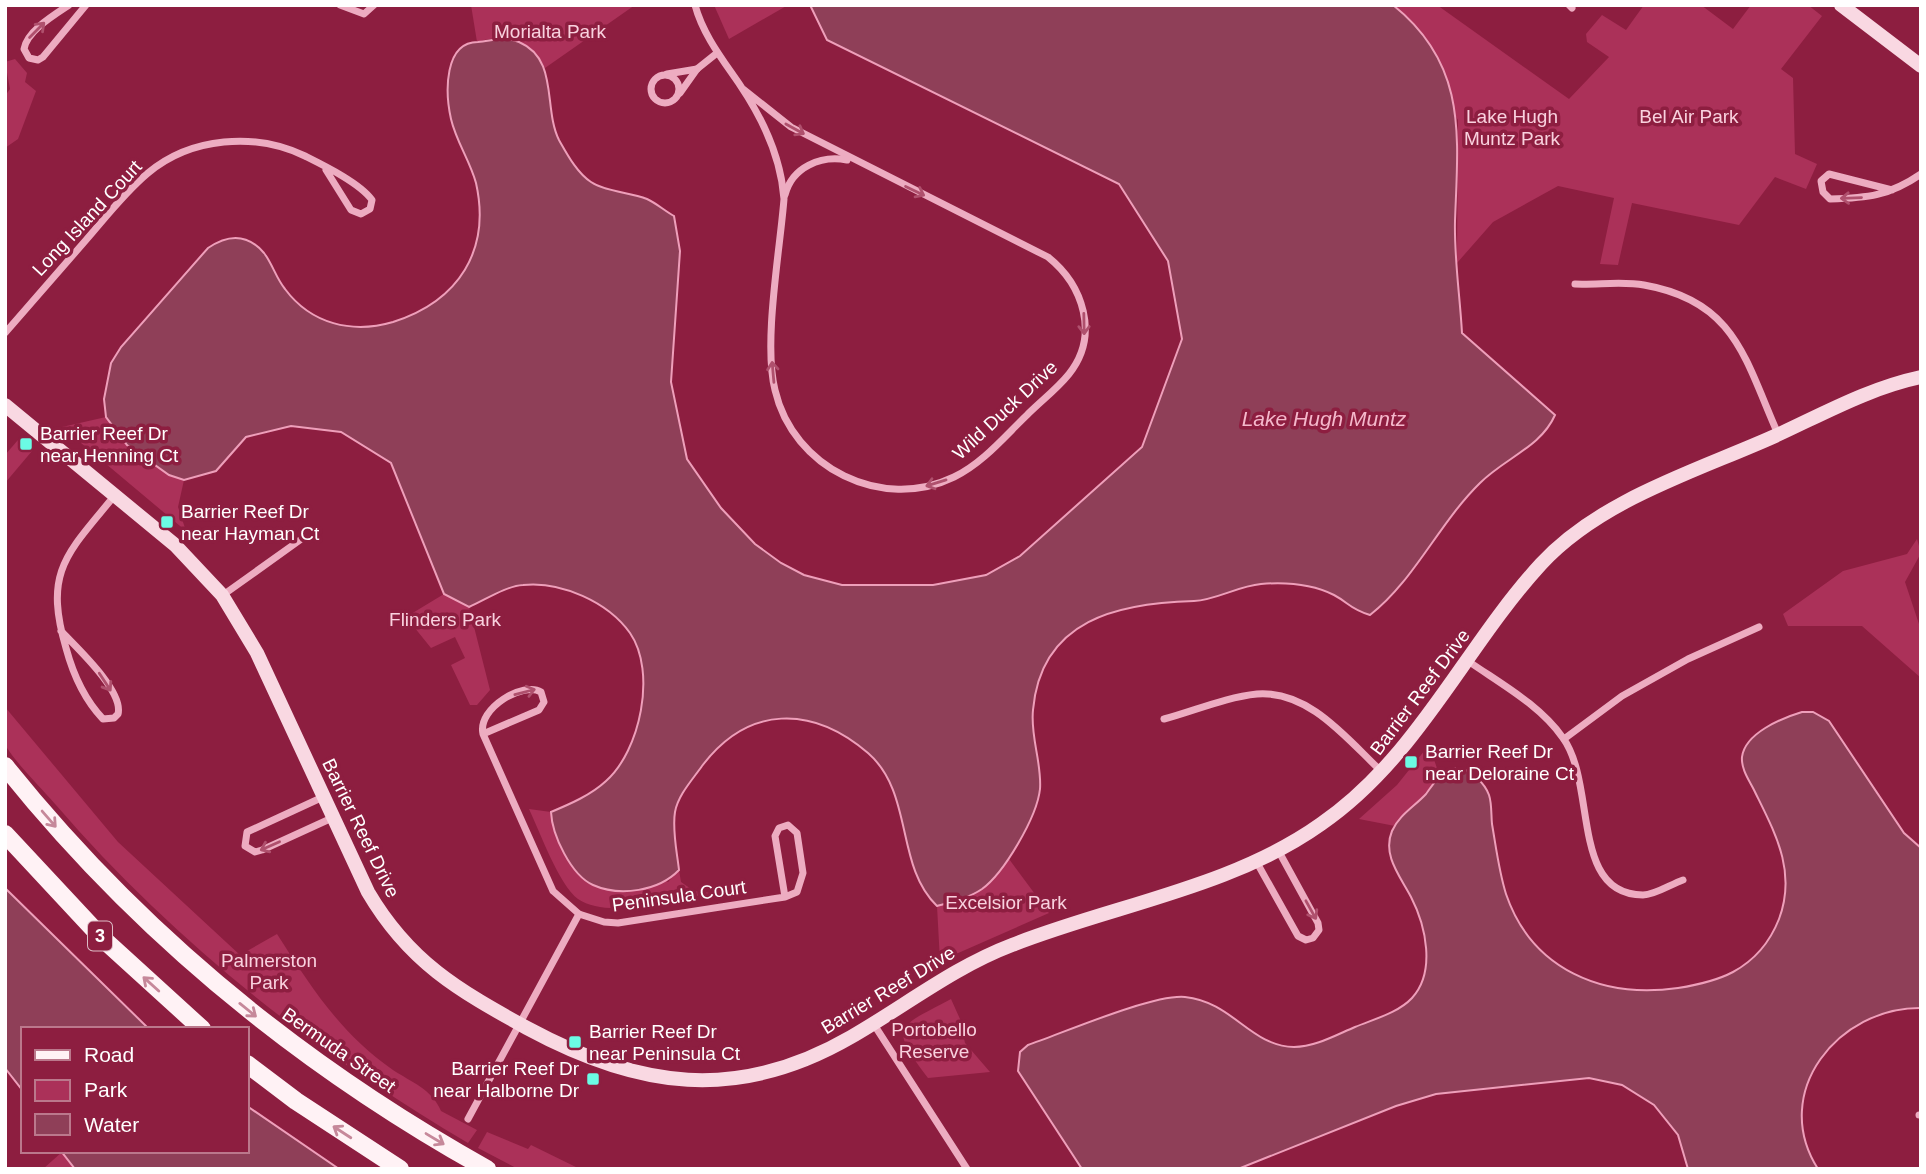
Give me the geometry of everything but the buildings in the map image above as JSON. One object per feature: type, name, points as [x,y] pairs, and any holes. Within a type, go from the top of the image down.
[{"type":"main road","name":"Bermuda Street","points":[[5,766],[96,871],[219,986],[290,1043],[365,1096],[487,1169]]},
{"type":"main road","name":"3","points":[[5,834],[102,939],[200,1027]]},
{"type":"main road","points":[[248,1065],[296,1101],[400,1169]]},
{"type":"street","points":[[69,5],[47,20],[27,40],[24,49],[29,58],[38,60],[43,57],[86,5]]},
{"type":"street","points":[[340,5],[364,14],[374,5]]},
{"type":"street","name":"Wild Duck Drive","points":[[695,5],[718,53],[743,89],[777,155],[784,199],[772,370],[780,409],[793,432],[820,463],[855,482],[877,488],[909,488],[956,477],[988,453],[1069,373],[1083,341],[1083,304],[1070,278],[1048,257],[854,161],[777,118],[743,89]]},
{"type":"street","points":[[1841,5],[1921,66]]},
{"type":"street","points":[[697,69],[663,75],[653,80],[654,97],[664,104],[675,100],[697,69],[718,53]]},
{"type":"street","points":[[663,75],[677,82],[679,93],[675,100]]},
{"type":"street","name":"Long Island Court","points":[[5,333],[138,182],[166,160],[202,146],[242,141],[280,146],[315,161],[368,195],[372,200],[370,209],[361,214],[351,209],[326,170]]},
{"type":"street","name":"Wild Duck Drive","points":[[784,199],[793,178],[812,163],[834,158],[854,161]]},
{"type":"street","points":[[1892,190],[1829,174],[1821,181],[1823,192],[1830,199],[1875,197],[1892,190],[1921,174]]},
{"type":"street","points":[[1575,284],[1642,284],[1685,295],[1714,312],[1738,342],[1779,434]]},
{"type":"street","name":"Barrier Reef Drive","points":[[5,405],[192,560],[222,595],[257,653],[368,892],[404,945],[453,987],[569,1050],[608,1066],[649,1077],[690,1081],[732,1078],[774,1069],[828,1049],[977,959],[1256,861],[1278,850],[1319,826],[1383,773],[1531,576],[1572,536],[1629,501],[1875,390],[1920,381]]},
{"type":"street","points":[[61,631],[96,668],[118,702],[118,714],[114,719],[103,719],[77,681],[61,631],[56,594],[62,565],[76,542],[115,495]]},
{"type":"street","points":[[222,595],[300,540]]},
{"type":"street","points":[[1564,739],[1622,696],[1688,659],[1759,627]]},
{"type":"street","points":[[1468,661],[1541,712],[1564,739],[1579,770],[1597,870],[1616,890],[1645,895],[1683,880]]},
{"type":"street","points":[[529,689],[541,692],[544,702],[539,710],[483,734],[482,720],[490,708],[529,689]]},
{"type":"street","points":[[1164,719],[1245,696],[1283,696],[1321,715],[1383,773]]},
{"type":"street","name":"Peninsula Court","points":[[483,734],[553,891],[579,914],[604,922],[618,923],[785,897]]},
{"type":"street","points":[[323,797],[247,832],[245,846],[255,852],[262,850],[332,818]]},
{"type":"street","points":[[788,825],[797,833],[803,873],[797,892],[785,897],[775,836],[779,828],[788,825]]},
{"type":"street","points":[[1256,861],[1296,933],[1306,940],[1313,938],[1319,930],[1318,923],[1278,850]]},
{"type":"street","points":[[468,1119],[579,914]]},
{"type":"street","points":[[873,1023],[967,1169]]},
{"type":"green space","name":"Morialta Park","points":[[471,5],[635,5],[545,68],[533,52],[517,42],[487,39],[477,42]]},
{"type":"green space","points":[[714,5],[788,5],[729,39]]},
{"type":"green space","name":"Bel Air Park","points":[[1393,5],[1437,5],[1569,99],[1609,57],[1587,42],[1586,34],[1602,15],[1626,30],[1644,5],[1701,5],[1733,29],[1751,5],[1808,5],[1822,16],[1781,69],[1793,78],[1795,154],[1817,164],[1806,189],[1775,177],[1739,225],[1632,203],[1618,265],[1600,264],[1614,198],[1558,186],[1493,222],[1457,263],[1458,120]]},
{"type":"green space","points":[[15,59],[27,73],[25,82],[36,91],[18,139],[5,148],[5,96],[10,89],[5,62]]},
{"type":"green space","points":[[106,417],[140,454],[161,469],[184,480],[178,507],[186,531],[62,427]]},
{"type":"green space","points":[[18,440],[32,451],[5,483],[5,455]]},
{"type":"green space","points":[[1917,539],[1921,553],[1905,582],[1921,630],[1921,678],[1862,626],[1788,626],[1783,614],[1843,571],[1907,554]]},
{"type":"green space","name":"Flinders Park","points":[[444,594],[469,607],[490,690],[477,705],[470,705],[451,665],[465,658],[455,637],[431,648],[406,617]]},
{"type":"green space","name":"Palmerston Park","points":[[5,707],[118,842],[240,955],[277,934],[315,991],[357,1041],[393,1070],[427,1092],[441,1111],[477,1130],[468,1143],[355,1071],[301,1032],[197,948],[148,902],[101,855],[14,758],[4,740]]},
{"type":"green space","points":[[1429,745],[1440,777],[1395,826],[1359,819],[1397,785]]},
{"type":"green space","points":[[529,809],[551,812],[552,824],[668,882],[679,870],[681,882],[694,891],[711,893],[624,908],[591,905],[578,899],[564,882],[550,857]]},
{"type":"green space","name":"Excelsior Park","points":[[1009,859],[1049,913],[940,961],[937,906],[983,888]]},
{"type":"green space","name":"Portobello Reserve","points":[[951,999],[960,1019],[965,1043],[990,1072],[928,1078],[907,1047],[903,1037],[909,1023]]},
{"type":"green space","points":[[487,1132],[528,1149],[531,1145],[580,1169],[518,1169],[478,1148]]},
{"type":"green space","points":[[63,1153],[75,1169],[43,1169]]},
{"type":"water","name":"Lake Hugh Muntz","points":[[810,5],[1393,5],[1417,28],[1435,52],[1446,77],[1453,104],[1457,160],[1455,249],[1462,333],[1555,415],[1541,436],[1490,474],[1465,499],[1400,586],[1370,615],[1317,588],[1261,584],[1202,600],[1138,606],[1112,612],[1088,622],[1068,636],[1051,655],[1039,679],[1033,720],[1040,789],[1026,829],[1000,871],[982,889],[937,906],[924,890],[915,871],[899,808],[882,769],[868,753],[847,737],[825,726],[803,720],[760,722],[739,731],[720,746],[702,766],[679,799],[675,812],[679,870],[671,877],[639,890],[615,891],[593,885],[570,864],[559,843],[551,812],[587,795],[606,781],[618,768],[636,731],[643,689],[642,668],[638,649],[621,622],[596,603],[553,586],[516,586],[469,607],[444,594],[391,463],[341,432],[291,426],[246,437],[216,471],[184,480],[169,475],[127,445],[106,417],[104,399],[111,363],[121,347],[208,248],[222,240],[237,238],[251,242],[267,257],[282,285],[295,301],[320,318],[348,326],[362,327],[393,322],[436,301],[452,286],[465,270],[474,251],[479,230],[479,207],[476,183],[451,119],[448,96],[450,70],[453,59],[467,44],[509,39],[532,50],[540,60],[548,85],[554,127],[565,151],[581,174],[604,188],[647,199],[674,216],[680,251],[671,382],[687,459],[721,508],[755,544],[781,563],[804,575],[842,585],[933,585],[986,575],[1020,556],[1142,447],[1182,339],[1168,261],[1119,184],[827,40]]},
{"type":"water","points":[[1802,712],[1813,712],[1829,721],[1904,833],[1921,848],[1921,1008],[1891,1011],[1863,1022],[1839,1038],[1820,1059],[1807,1084],[1802,1111],[1805,1140],[1818,1169],[1688,1169],[1678,1135],[1654,1105],[1622,1085],[1589,1078],[1436,1094],[1396,1106],[1238,1169],[1082,1169],[1018,1071],[1020,1052],[1028,1045],[1108,1015],[1171,998],[1185,997],[1202,1001],[1265,1039],[1294,1047],[1325,1040],[1400,1008],[1412,998],[1419,987],[1424,975],[1426,949],[1421,921],[1391,857],[1389,840],[1399,820],[1426,794],[1439,776],[1453,768],[1472,774],[1487,791],[1506,894],[1518,920],[1533,942],[1552,960],[1574,974],[1623,989],[1678,988],[1727,975],[1748,962],[1766,943],[1779,919],[1786,885],[1785,868],[1776,837],[1746,774],[1742,757],[1745,748],[1757,734]]},
{"type":"water","points":[[5,888],[147,1027],[21,1027],[21,1088],[5,1068]]},
{"type":"water","points":[[248,1107],[339,1169],[75,1169],[63,1153],[248,1153]]},
{"type":"place","name":"Barrier Reef Dr near Henning Ct","points":[[26,444]]},
{"type":"place","name":"Barrier Reef Dr near Hayman Ct","points":[[167,522]]},
{"type":"place","name":"Barrier Reef Dr near Deloraine Ct","points":[[1411,762]]},
{"type":"place","name":"Barrier Reef Dr near Peninsula Ct","points":[[575,1042]]},
{"type":"place","name":"Barrier Reef Dr near Halborne Dr","points":[[593,1079]]},
{"type":"park label","name":"Lake Hugh Muntz Park","points":[[1512,127]]}]
